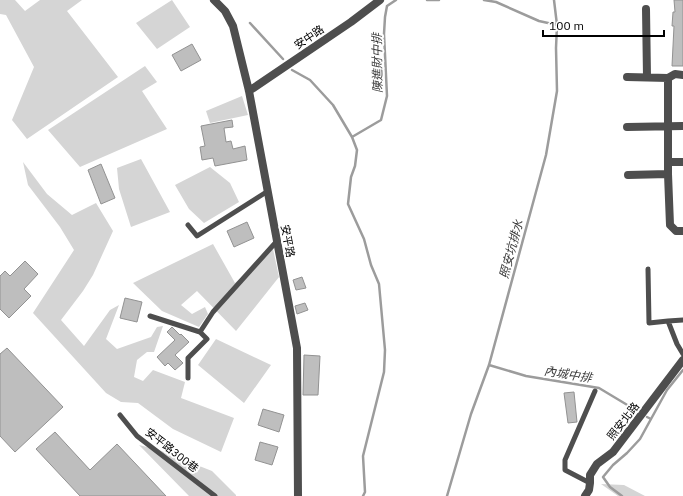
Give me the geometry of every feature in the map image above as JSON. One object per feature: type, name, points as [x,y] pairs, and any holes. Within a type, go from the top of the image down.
[{"type":"street","name":"安平路","points":[[214,0],[225,11],[233,26],[248,91],[297,348],[298,496]]},
{"type":"street","name":"安中路","points":[[248,91],[351,22],[380,0]]},
{"type":"street","points":[[646,9],[647,77]]},
{"type":"street","points":[[627,77],[668,78],[675,74],[683,74]]},
{"type":"street","points":[[668,78],[668,174],[670,225],[676,231],[683,231]]},
{"type":"street","points":[[627,127],[683,126]]},
{"type":"street","points":[[668,162],[683,162]]},
{"type":"street","points":[[628,175],[668,174]]},
{"type":"street","name":"照安北路","points":[[585,496],[589,490],[590,475],[597,464],[613,452],[683,360]]},
{"type":"lane","points":[[188,225],[197,236],[268,192]]},
{"type":"lane","points":[[200,332],[213,312],[277,241]]},
{"type":"lane","points":[[648,269],[649,323],[683,320]]},
{"type":"lane","points":[[150,316],[200,332],[207,339],[188,358],[188,378]]},
{"type":"lane","points":[[668,321],[677,344],[683,354]]},
{"type":"lane","points":[[590,483],[565,470],[565,460],[595,391]]},
{"type":"lane","name":"安平路300巷","points":[[120,415],[137,436],[215,496]]},
{"type":"shaded area","points":[[0,0],[15,0],[25,11],[40,0],[82,0],[67,11],[118,77],[27,139],[12,120],[34,67],[6,15],[0,14]]},
{"type":"shaded area","points":[[172,0],[190,27],[157,49],[136,23]]},
{"type":"shaded area","points":[[145,66],[157,82],[142,91],[167,129],[80,167],[48,130]]},
{"type":"shaded area","points":[[242,96],[248,115],[210,123],[206,111]]},
{"type":"shaded area","points":[[141,159],[170,212],[131,227],[119,189],[117,168]]},
{"type":"shaded area","points":[[23,162],[47,194],[72,215],[96,203],[113,231],[93,275],[61,320],[84,346],[110,310],[119,305],[106,339],[117,349],[151,337],[157,327],[163,326],[154,352],[147,352],[137,360],[134,377],[143,381],[153,370],[185,382],[181,398],[234,418],[221,452],[173,429],[138,403],[121,402],[106,393],[33,313],[74,250],[60,227],[28,185]]},
{"type":"shaded area","points":[[210,167],[230,183],[239,202],[204,223],[189,209],[175,185]]},
{"type":"shaded area","points":[[213,244],[235,283],[273,249],[279,277],[236,331],[197,291],[181,305],[192,314],[205,307],[208,314],[199,327],[162,311],[133,283]]},
{"type":"shaded area","points":[[216,339],[271,365],[244,403],[198,365]]},
{"type":"shaded area","points":[[139,445],[159,450],[212,471],[236,496],[189,496]]},
{"type":"shaded area","points":[[601,484],[624,485],[645,496],[618,496]]},
{"type":"building","points":[[674,0],[683,0],[683,66],[672,66],[674,26],[672,26],[673,12],[675,12]]},
{"type":"building","points":[[192,44],[201,60],[181,71],[172,55]]},
{"type":"building","points":[[232,120],[233,127],[224,128],[226,142],[231,141],[233,149],[245,146],[247,160],[215,166],[213,158],[202,160],[200,147],[205,146],[201,126]]},
{"type":"building","points":[[101,164],[115,198],[101,204],[88,170]]},
{"type":"building","points":[[247,222],[254,238],[234,247],[227,231]]},
{"type":"building","points":[[25,261],[38,274],[24,289],[31,296],[9,318],[0,309],[0,276],[5,271],[10,276]]},
{"type":"building","points":[[302,277],[306,288],[296,290],[293,280]]},
{"type":"building","points":[[125,298],[142,302],[137,322],[120,318]]},
{"type":"building","points":[[305,303],[308,310],[297,314],[295,306]]},
{"type":"building","points":[[172,327],[189,342],[175,355],[183,363],[175,370],[168,363],[165,366],[157,357],[175,340],[167,332]]},
{"type":"building","points":[[7,348],[63,407],[15,452],[0,436],[0,354]]},
{"type":"building","points":[[304,355],[320,356],[318,395],[303,395]]},
{"type":"building","points":[[574,392],[577,422],[568,423],[564,393]]},
{"type":"building","points":[[263,409],[284,415],[279,432],[258,425]]},
{"type":"building","points":[[55,432],[90,470],[117,444],[166,496],[80,496],[36,449]]},
{"type":"building","points":[[260,442],[278,447],[272,465],[255,460]]},
{"type":"waterway","name":"陳進財中排","points":[[352,137],[381,120],[387,96],[384,34],[385,17],[387,6],[396,0]]},
{"type":"waterway","name":"陳進財中排","points":[[427,0],[439,0]]},
{"type":"waterway","name":"陳進財中排","points":[[484,0],[496,2],[539,21],[557,25]]},
{"type":"waterway","name":"照安坑排水","points":[[447,496],[471,414],[489,365],[546,155],[557,91],[557,25],[554,0]]},
{"type":"waterway","points":[[250,23],[283,59]]},
{"type":"waterway","points":[[292,70],[310,80],[333,105],[352,137],[357,150],[355,166],[351,177],[348,204],[364,239],[371,265],[379,284],[385,350],[384,372],[363,456],[365,492],[363,496]]},
{"type":"waterway","name":"內城中排","points":[[489,365],[526,376],[599,388],[639,412]]},
{"type":"waterway","points":[[651,419],[667,390],[683,370]]},
{"type":"waterway","name":"內城中排","points":[[622,496],[610,487],[603,477],[613,465],[640,439],[651,419],[647,417]]}]
